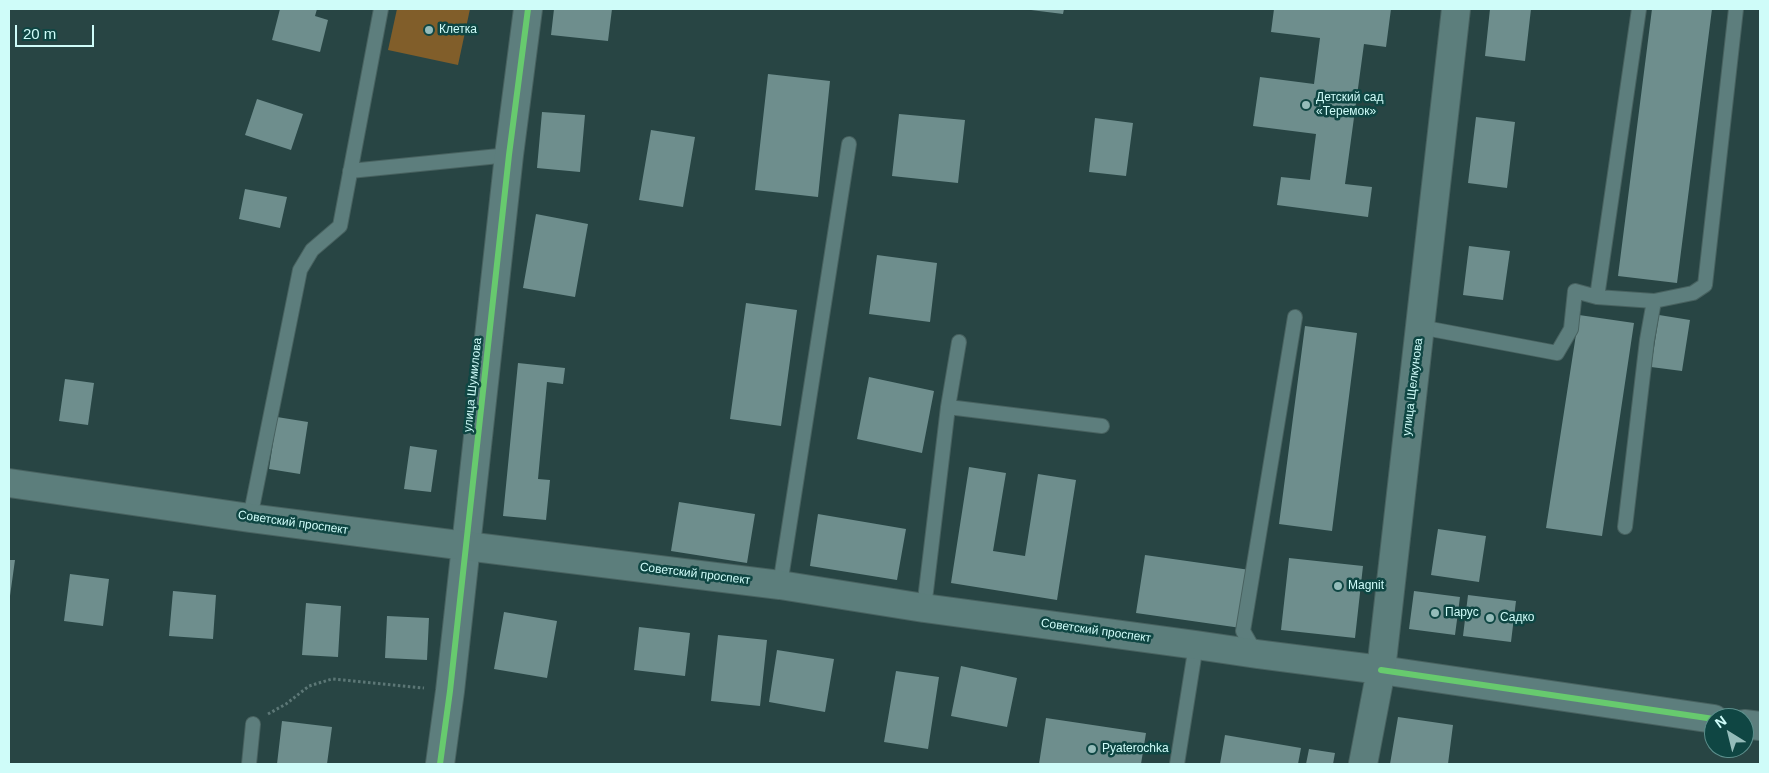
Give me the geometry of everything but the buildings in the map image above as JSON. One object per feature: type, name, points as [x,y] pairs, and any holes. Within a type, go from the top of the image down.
[{"type":"main road","name":"улица Щелкунова","points":[[1363,764],[1381,670],[1456,9]]},
{"type":"main road","name":"Советский проспект","points":[[9,483],[250,518],[780,585],[924,608],[1381,670]]},
{"type":"street","name":"улица Шумилова","points":[[440,764],[450,691],[509,155],[528,9]]},
{"type":"street","points":[[1381,670],[1704,718]]},
{"type":"lane","points":[[250,518],[300,270],[312,250],[340,226],[381,9]]},
{"type":"lane","points":[[1597,298],[1639,9]]},
{"type":"lane","points":[[1420,327],[1557,353],[1571,329],[1575,291],[1597,298],[1654,301],[1693,293],[1705,285],[1736,9]]},
{"type":"lane","points":[[780,585],[849,144]]},
{"type":"lane","points":[[350,171],[509,155]]},
{"type":"lane","points":[[1626,527],[1646,350],[1654,301]]},
{"type":"lane","points":[[1257,654],[1243,631],[1295,317]]},
{"type":"lane","points":[[924,608],[948,407],[959,342]]},
{"type":"lane","points":[[948,407],[1102,426]]},
{"type":"lane","points":[[1177,764],[1196,645]]},
{"type":"lane","points":[[249,764],[253,724]]},
{"type":"path","points":[[253,724],[286,704],[309,686],[332,679],[450,691]]},
{"type":"shaded area","name":"Клетка","points":[[397,9],[470,9],[458,65],[388,50]]},
{"type":"cycle path","points":[[440,764],[450,691],[509,155],[528,9]]},
{"type":"cycle path","points":[[1381,670],[1704,718]]},
{"type":"place","name":"Клетка","points":[[429,30]]},
{"type":"place","name":"Детский сад «Теремок»","points":[[1306,105]]},
{"type":"place","name":"Magnit","points":[[1338,586]]},
{"type":"place","name":"Парус","points":[[1435,613]]},
{"type":"place","name":"Садко","points":[[1490,618]]},
{"type":"place","name":"Pyaterochka","points":[[1092,749]]}]
